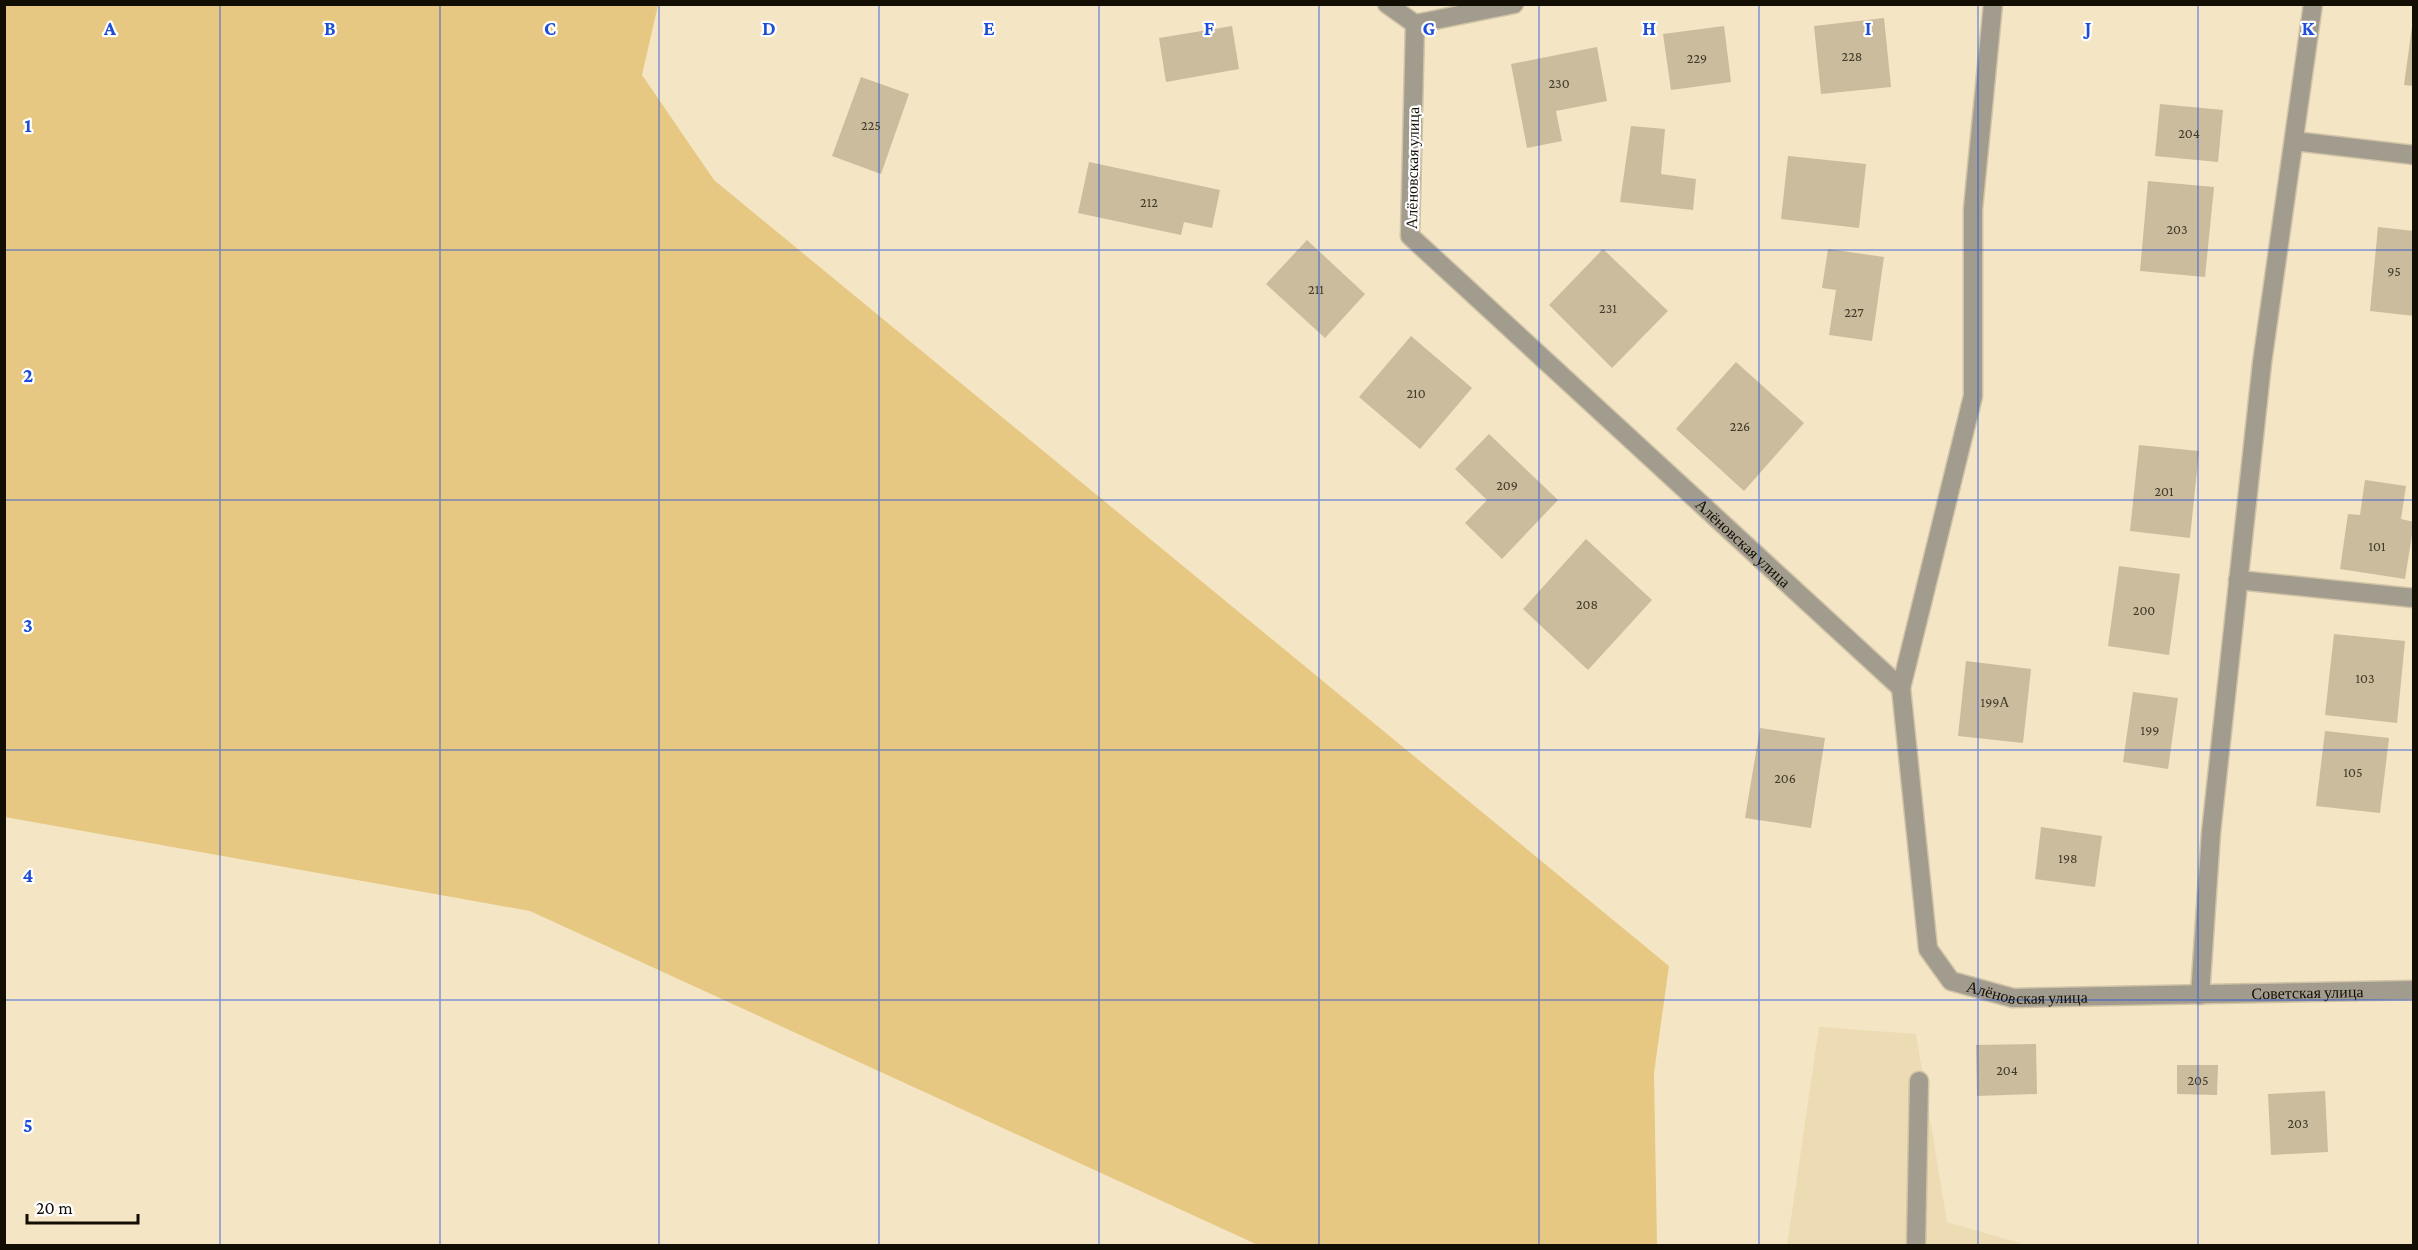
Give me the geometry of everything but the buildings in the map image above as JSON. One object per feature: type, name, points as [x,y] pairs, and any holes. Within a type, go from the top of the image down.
[{"type":"street","points":[[1387,4],[1415,24],[1514,4]]},
{"type":"street","points":[[1901,688],[1973,396],[1972,209],[1993,4]]},
{"type":"street","points":[[2200,995],[2211,833],[2262,363],[2313,4]]},
{"type":"street","name":"Алёновская улица","points":[[1415,24],[1410,236],[1901,688],[1928,950],[1951,981],[2013,998],[2200,995]]},
{"type":"street","points":[[2294,141],[2414,155]]},
{"type":"street","points":[[2238,580],[2414,598]]},
{"type":"street","name":"Советская улица","points":[[2200,995],[2414,990]]},
{"type":"street","points":[[1916,1245],[1919,1080]]},
{"type":"shaded area","points":[[4,5],[658,5],[642,75],[714,180],[1669,966],[1654,1073],[1657,1245],[1258,1245],[530,911],[5,817]]},
{"type":"shaded area","points":[[1819,1027],[1916,1034],[1947,1222],[2026,1245],[1787,1246]]}]
